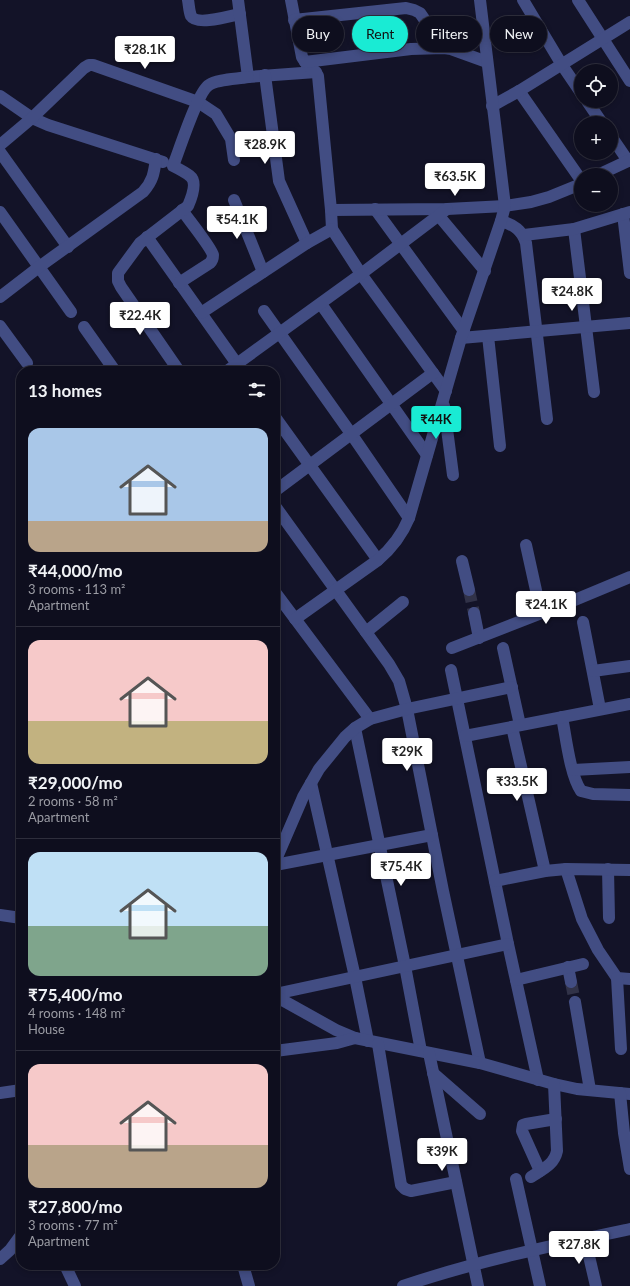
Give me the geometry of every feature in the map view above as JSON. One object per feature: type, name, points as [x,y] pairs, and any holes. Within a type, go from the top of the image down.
[{"type":"street","points":[[188,0],[191,16],[200,21],[240,14]]},
{"type":"street","points":[[238,0],[248,77]]},
{"type":"street","points":[[291,0],[293,16]]},
{"type":"street","points":[[295,619],[378,560],[390,550],[404,529],[409,518],[463,334],[501,221],[505,206],[480,0]]},
{"type":"street","points":[[523,0],[574,83]]},
{"type":"street","points":[[578,0],[630,81]]},
{"type":"street","points":[[331,16],[406,8],[414,10],[422,16]]},
{"type":"street","points":[[492,106],[562,65],[630,22]]},
{"type":"street","points":[[305,62],[416,48]]},
{"type":"street","points":[[301,52],[305,62],[316,72],[318,76],[332,210],[332,229],[361,274],[433,373],[444,396],[454,475]]},
{"type":"street","points":[[459,52],[487,62]]},
{"type":"street","points":[[0,145],[32,118],[84,68],[89,65],[93,65],[198,102],[216,114],[231,139],[234,160]]},
{"type":"street","points":[[173,166],[198,102],[206,87],[210,84],[265,75],[316,72]]},
{"type":"street","points":[[265,75],[280,181],[308,243]]},
{"type":"street","points":[[519,91],[574,170]]},
{"type":"street","points":[[0,96],[32,118],[48,125],[156,159],[191,176],[194,186],[188,206],[140,243],[118,274],[118,281],[121,287],[176,366]]},
{"type":"street","points":[[612,168],[629,160],[618,145]]},
{"type":"street","points":[[0,152],[68,246]]},
{"type":"street","points":[[0,297],[143,192],[150,184],[156,159]]},
{"type":"street","points":[[332,210],[375,209],[443,212],[505,206],[543,199],[574,187]]},
{"type":"street","points":[[234,200],[263,272]]},
{"type":"street","points":[[375,209],[463,334]]},
{"type":"street","points":[[179,283],[210,263],[213,257],[210,249],[182,210]]},
{"type":"street","points":[[0,212],[70,312]]},
{"type":"street","points":[[240,366],[279,333],[321,304],[443,212]]},
{"type":"street","points":[[443,212],[485,271]]},
{"type":"street","points":[[524,235],[574,229],[626,213],[630,273]]},
{"type":"street","points":[[501,221],[511,224],[519,229],[524,235],[526,243],[547,419]]},
{"type":"street","points":[[201,313],[332,229]]},
{"type":"street","points":[[574,229],[594,392]]},
{"type":"street","points":[[147,237],[201,313],[234,366]]},
{"type":"street","points":[[321,304],[427,455]]},
{"type":"street","points":[[264,311],[409,518]]},
{"type":"street","points":[[463,334],[488,336],[630,323]]},
{"type":"street","points":[[0,326],[27,363]]},
{"type":"street","points":[[84,327],[111,366]]},
{"type":"street","points":[[488,336],[500,446]]},
{"type":"street","points":[[280,487],[433,373]]},
{"type":"street","points":[[280,424],[378,560]]},
{"type":"street","points":[[280,513],[395,672],[403,692],[480,1063]]},
{"type":"street","points":[[526,545],[541,614]]},
{"type":"street","points":[[462,561],[468,590]]},
{"type":"street","points":[[452,648],[541,614],[630,577]]},
{"type":"street","points":[[280,599],[370,719]]},
{"type":"street","points":[[366,632],[403,602]]},
{"type":"street","points":[[474,613],[479,638]]},
{"type":"street","points":[[583,622],[600,709]]},
{"type":"street","points":[[503,648],[512,687],[516,726],[545,871]]},
{"type":"street","points":[[593,671],[630,666]]},
{"type":"street","points":[[451,670],[538,1080]]},
{"type":"street","points":[[280,851],[303,797],[319,769],[333,751],[355,728],[370,719],[512,687]]},
{"type":"street","points":[[465,736],[630,704]]},
{"type":"street","points":[[562,717],[575,780],[581,791],[593,794],[630,795]]},
{"type":"street","points":[[355,728],[405,966],[425,1052],[433,1073],[478,1286]]},
{"type":"street","points":[[573,770],[630,767]]},
{"type":"street","points":[[311,783],[355,977],[373,1043],[401,1185],[405,1190],[411,1191],[456,1182]]},
{"type":"street","points":[[280,860],[328,856],[432,835]]},
{"type":"street","points":[[495,881],[545,871],[566,869],[630,870]]},
{"type":"street","points":[[566,869],[582,919],[598,950],[617,978],[621,1049]]},
{"type":"street","points":[[608,869],[609,918]]},
{"type":"street","points":[[0,915],[16,920]]},
{"type":"street","points":[[280,994],[508,944]]},
{"type":"street","points":[[516,980],[583,964]]},
{"type":"street","points":[[568,967],[571,982]]},
{"type":"street","points":[[617,978],[630,979]]},
{"type":"street","points":[[280,998],[336,1030],[355,1038],[373,1043],[480,1063],[554,1084],[590,1090],[625,1093],[624,1133],[630,1169]]},
{"type":"street","points":[[574,1002],[590,1090]]},
{"type":"street","points":[[280,1050],[337,1043],[355,1038]]},
{"type":"street","points":[[433,1073],[480,1114]]},
{"type":"street","points":[[554,1084],[556,1119],[557,1151],[553,1161],[536,1174],[522,1128],[526,1124],[556,1119]]},
{"type":"street","points":[[0,1093],[16,1091]]},
{"type":"street","points":[[516,1179],[540,1286]]},
{"type":"street","points":[[403,1286],[473,1265],[630,1229]]},
{"type":"street","points":[[585,1239],[596,1286]]},
{"type":"street","points":[[0,1259],[16,1242]]},
{"type":"street","points":[[67,1270],[75,1286]]},
{"type":"street","points":[[244,1270],[249,1286]]},
{"type":"tunnel","points":[[469,590],[474,613]]},
{"type":"tunnel","points":[[571,982],[575,1002]]}]
